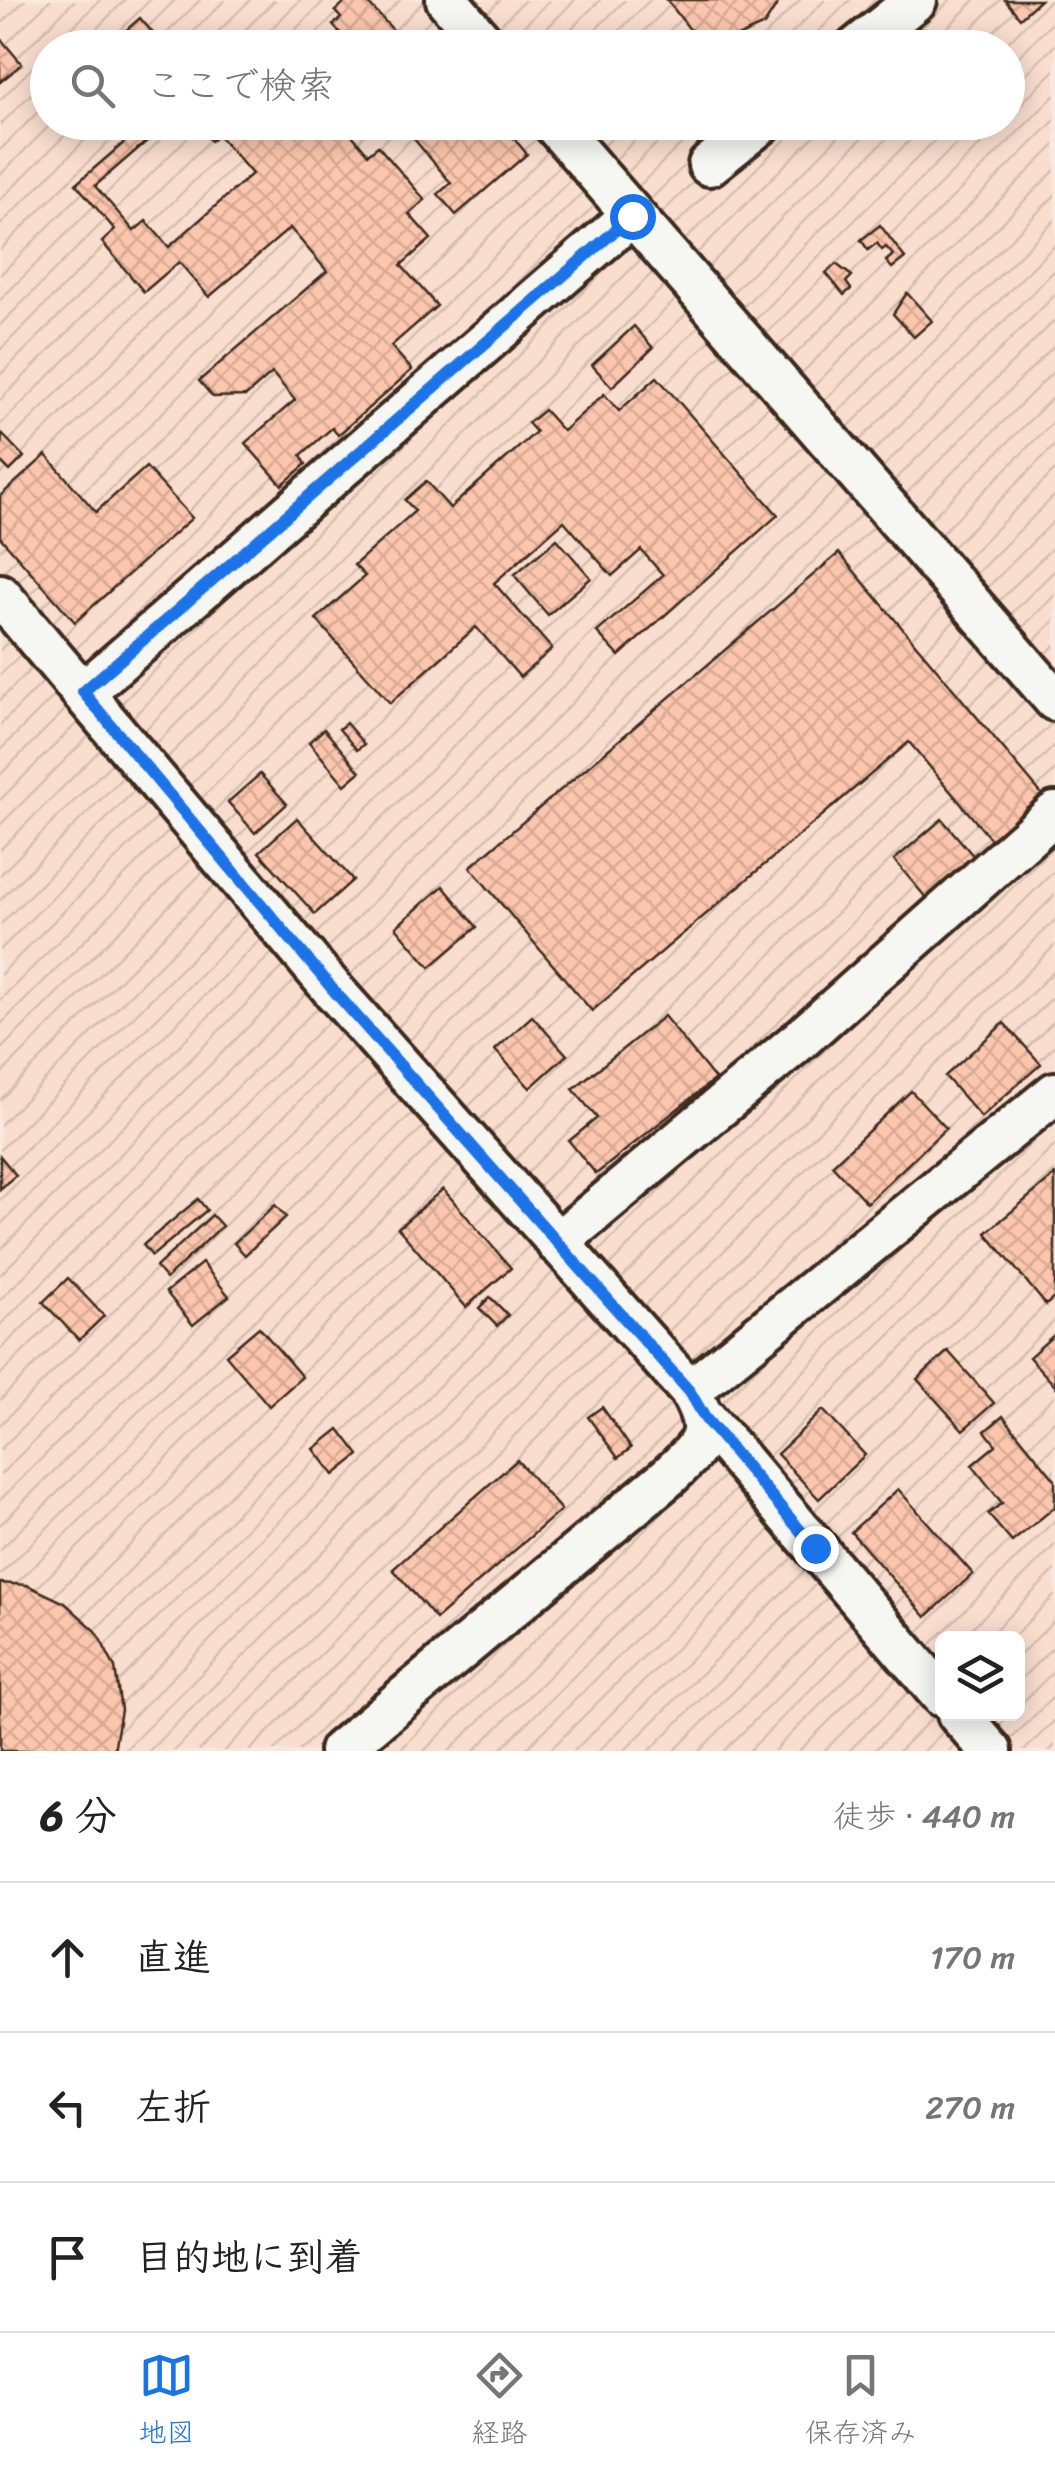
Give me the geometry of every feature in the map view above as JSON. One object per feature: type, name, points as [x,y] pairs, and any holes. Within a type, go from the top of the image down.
[{"type":"lane","points":[[448,0],[473,30]]},
{"type":"lane","points":[[878,30],[916,0]]},
{"type":"lane","points":[[567,140],[1055,700]]},
{"type":"lane","points":[[709,165],[740,140]]},
{"type":"lane","points":[[83,692],[632,216]]},
{"type":"lane","points":[[0,595],[335,992],[698,1405],[935,1688]]},
{"type":"lane","points":[[557,1243],[802,1038],[1055,812]]},
{"type":"lane","points":[[698,1405],[1055,1094]]},
{"type":"lane","points":[[340,1751],[670,1476],[702,1444],[698,1405]]},
{"type":"lane","points":[[964,1721],[991,1751]]},
{"type":"shaded area","points":[[0,0],[1055,0],[1055,1751],[0,1751]]},
{"type":"building","points":[[347,0],[365,0],[393,30],[338,30],[333,25],[341,18],[335,11]]},
{"type":"building","points":[[667,0],[780,0],[764,25],[753,30],[690,30]]},
{"type":"building","points":[[1005,0],[1040,0],[1020,18]]},
{"type":"building","points":[[140,18],[150,30],[126,30]]},
{"type":"building","points":[[0,38],[22,64],[0,82]]},
{"type":"building","points":[[127,140],[148,140],[95,186],[134,231],[146,221],[169,247],[252,174],[222,140],[356,140],[368,154],[378,146],[425,200],[409,214],[431,239],[401,265],[437,306],[391,346],[412,370],[338,435],[332,428],[301,455],[306,464],[282,485],[245,443],[295,400],[272,373],[246,396],[213,397],[199,381],[327,271],[290,228],[209,297],[179,262],[144,292],[102,242],[115,230],[76,184]]},
{"type":"building","points":[[415,140],[515,140],[527,154],[456,215],[438,194],[451,183]]},
{"type":"building","points":[[880,225],[905,258],[892,268],[886,261],[893,255],[886,247],[882,250],[877,243],[868,250],[861,240]]},
{"type":"building","points":[[836,264],[852,276],[846,282],[851,289],[844,295],[826,273]]},
{"type":"building","points":[[907,293],[932,321],[914,337],[893,314]]},
{"type":"building","points":[[634,326],[653,348],[612,387],[592,365]]},
{"type":"building","points":[[657,377],[778,515],[619,656],[597,632],[663,575],[641,550],[612,576],[564,521],[494,583],[552,649],[520,677],[476,627],[390,703],[316,619],[365,576],[354,565],[415,511],[405,500],[426,481],[450,508],[536,432],[528,423],[544,410],[563,431],[604,394],[619,411]]},
{"type":"building","points":[[2,434],[24,457],[10,471],[0,461]]},
{"type":"building","points":[[46,455],[96,512],[146,467],[192,518],[75,622],[0,537],[0,496]]},
{"type":"building","points":[[557,539],[591,578],[548,615],[514,575]]},
{"type":"building","points":[[839,553],[1045,798],[993,842],[909,742],[592,1011],[470,867]]},
{"type":"building","points":[[346,723],[364,744],[357,750],[339,729]]},
{"type":"building","points":[[324,729],[360,772],[345,785],[309,742]]},
{"type":"building","points":[[260,774],[287,804],[255,833],[228,802]]},
{"type":"building","points":[[297,818],[353,880],[315,914],[259,852]]},
{"type":"building","points":[[942,819],[976,859],[928,900],[894,860]]},
{"type":"building","points":[[443,886],[477,927],[430,967],[396,927]]},
{"type":"building","points":[[532,1016],[567,1055],[530,1088],[495,1050]]},
{"type":"building","points":[[664,1016],[715,1079],[596,1174],[569,1141],[597,1118],[573,1089]]},
{"type":"building","points":[[1004,1023],[1041,1064],[981,1117],[945,1076]]},
{"type":"building","points":[[911,1091],[946,1128],[867,1203],[832,1165]]},
{"type":"building","points":[[0,1156],[16,1175],[0,1189]]},
{"type":"building","points":[[1055,1175],[1055,1297],[1046,1305],[986,1233]]},
{"type":"building","points":[[443,1189],[511,1268],[466,1307],[398,1228]]},
{"type":"building","points":[[198,1199],[207,1210],[152,1256],[143,1245]]},
{"type":"building","points":[[275,1205],[286,1217],[245,1255],[234,1243]]},
{"type":"building","points":[[212,1215],[222,1226],[166,1279],[156,1267]]},
{"type":"building","points":[[202,1263],[229,1296],[193,1325],[166,1292]]},
{"type":"building","points":[[68,1278],[104,1316],[79,1340],[43,1302]]},
{"type":"building","points":[[490,1297],[508,1315],[497,1326],[479,1308]]},
{"type":"building","points":[[259,1327],[302,1377],[269,1406],[226,1355]]},
{"type":"building","points":[[1055,1334],[1055,1386],[1029,1357]]},
{"type":"building","points":[[948,1351],[994,1403],[963,1430],[917,1379]]},
{"type":"building","points":[[602,1407],[631,1448],[618,1458],[588,1417]]},
{"type":"building","points":[[823,1410],[865,1455],[819,1499],[777,1454]]},
{"type":"building","points":[[1003,1416],[1055,1480],[1055,1507],[1012,1542],[988,1514],[1002,1503],[972,1465],[996,1445],[985,1431]]},
{"type":"building","points":[[339,1429],[359,1455],[334,1475],[314,1449]]},
{"type":"building","points":[[517,1460],[561,1510],[436,1619],[393,1569]]},
{"type":"building","points":[[898,1489],[973,1574],[926,1617],[851,1532]]},
{"type":"building","points":[[0,1583],[27,1585],[65,1603],[96,1631],[115,1668],[121,1710],[114,1751],[0,1751]]},
{"type":"route","points":[[632,216],[83,692],[335,992],[690,1392],[705,1418],[815,1548]]}]
